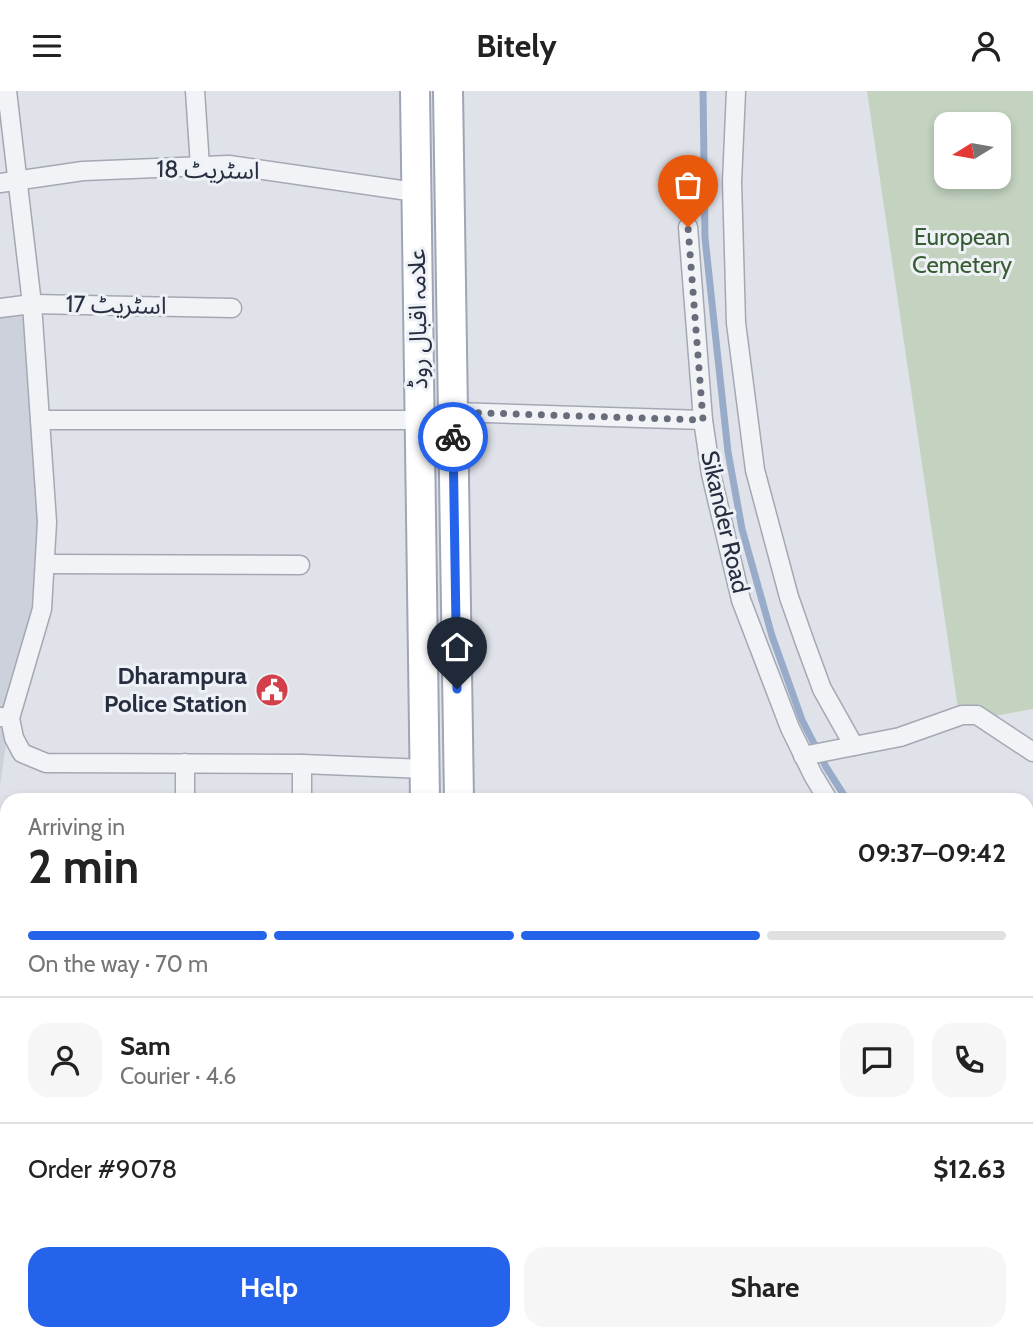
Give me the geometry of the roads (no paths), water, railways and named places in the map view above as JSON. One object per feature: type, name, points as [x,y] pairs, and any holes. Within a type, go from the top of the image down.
[{"type":"main road","points":[[415,93],[448,92]]},
{"type":"main road","name":"علامہ اقبال روڈ","points":[[448,92],[459,793]]},
{"type":"main road","name":"علامہ اقبال روڈ","points":[[415,93],[425,793]]},
{"type":"street","points":[[7,91],[8,181],[32,304],[47,523],[42,609],[5,718],[22,753],[46,763],[302,764],[425,769]]},
{"type":"street","points":[[195,91],[200,166]]},
{"type":"street","points":[[736,91],[732,182],[736,323],[755,470],[789,597],[804,640],[822,689],[853,746]]},
{"type":"street","name":"اسٹریٹ 18","points":[[8,181],[83,171],[229,165],[415,192]]},
{"type":"street","name":"Sikander Road","points":[[688,227],[703,420],[711,474],[741,600],[790,728],[824,793]]},
{"type":"street","name":"اسٹریٹ 17","points":[[0,309],[32,304],[232,308]]},
{"type":"street","points":[[453,412],[703,420]]},
{"type":"street","points":[[40,420],[421,420]]},
{"type":"street","points":[[45,564],[300,565]]},
{"type":"street","points":[[803,755],[900,737],[962,715],[977,715],[1033,752]]},
{"type":"street","points":[[185,763],[185,793]]},
{"type":"street","points":[[302,764],[302,793]]},
{"type":"waterway","points":[[703,91],[705,238],[728,452],[742,529],[772,636],[802,720],[843,793]]},
{"type":"place","name":"Dharampura Police Station","points":[[272,690]]},
{"type":"park label","name":"European Cemetery","points":[[962,251]]}]
